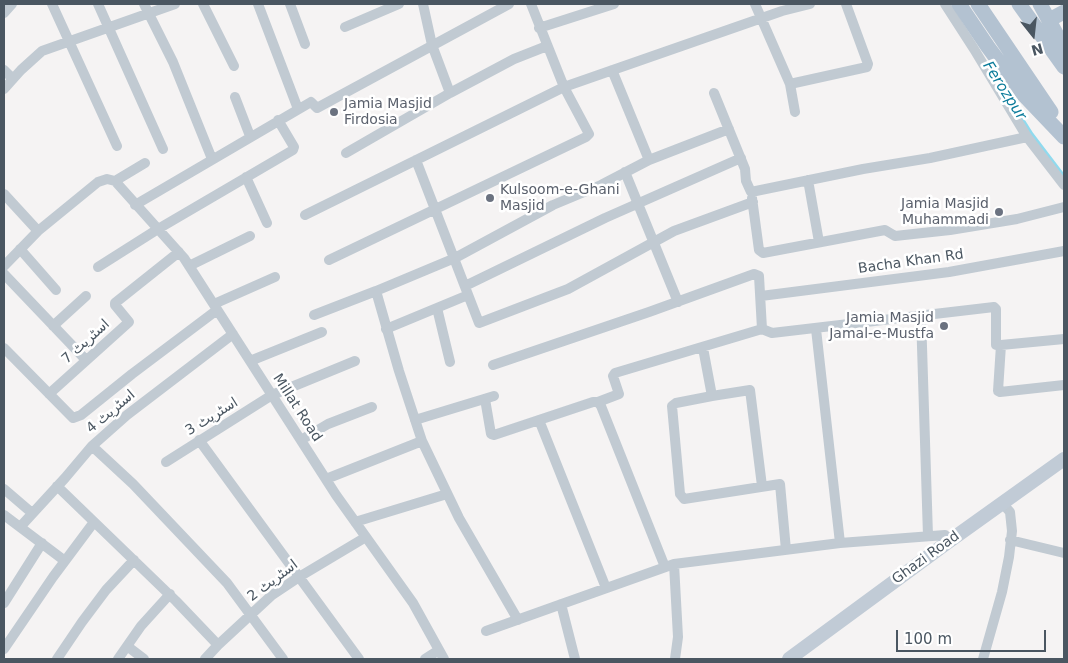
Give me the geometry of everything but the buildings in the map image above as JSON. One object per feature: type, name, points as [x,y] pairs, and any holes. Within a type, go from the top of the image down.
[{"type":"main road","points":[[959,4],[988,47],[1024,94],[1064,137]]},
{"type":"main road","points":[[978,4],[1064,132]]},
{"type":"main road","points":[[1019,4],[1064,67]]},
{"type":"main road","points":[[1040,4],[1064,48]]},
{"type":"main road","points":[[1049,20],[1064,12]]},
{"type":"main road","name":"Ghazi Road","points":[[789,659],[1064,459]]},
{"type":"street","points":[[4,13],[12,4]]},
{"type":"street","points":[[52,4],[117,146]]},
{"type":"street","points":[[98,4],[163,148]]},
{"type":"street","points":[[4,89],[42,52],[109,27],[146,9],[175,4]]},
{"type":"street","points":[[203,4],[234,66]]},
{"type":"street","points":[[258,4],[298,109]]},
{"type":"street","points":[[290,4],[305,44]]},
{"type":"street","points":[[346,27],[399,4]]},
{"type":"street","points":[[423,4],[432,45],[450,93]]},
{"type":"street","points":[[135,204],[311,102],[317,108],[509,4]]},
{"type":"street","points":[[329,260],[586,137],[588,130],[564,87],[530,4]]},
{"type":"street","points":[[539,28],[614,4]]},
{"type":"street","points":[[755,4],[790,84],[795,112]]},
{"type":"street","points":[[305,215],[564,87],[782,11],[810,4]]},
{"type":"street","points":[[790,84],[867,67],[868,64],[846,4]]},
{"type":"street","points":[[945,4],[974,48],[1027,137],[1064,185]]},
{"type":"street","points":[[146,9],[172,62],[212,158]]},
{"type":"street","points":[[346,153],[514,58],[547,46]]},
{"type":"street","points":[[4,70],[13,79]]},
{"type":"street","points":[[612,70],[649,160]]},
{"type":"street","points":[[714,93],[745,168],[761,252],[885,230],[895,236],[950,230],[1017,219],[1064,207]]},
{"type":"street","points":[[235,97],[250,136]]},
{"type":"street","points":[[98,267],[158,229],[294,149],[278,120]]},
{"type":"street","points":[[314,315],[455,258],[553,205],[649,160],[729,129]]},
{"type":"street","points":[[416,160],[478,320],[482,323],[568,289],[674,231],[752,197],[808,180],[930,158],[1027,137]]},
{"type":"street","points":[[386,329],[437,308],[467,290],[605,218],[741,158]]},
{"type":"street","points":[[4,266],[38,231],[98,182],[107,179],[115,181],[145,163]]},
{"type":"street","points":[[625,172],[678,302]]},
{"type":"street","points":[[246,177],[267,223]]},
{"type":"street","points":[[808,180],[819,242]]},
{"type":"street","name":"Millat Road","points":[[115,181],[179,252],[189,266],[326,479],[413,602],[442,655]]},
{"type":"street","points":[[4,194],[38,231]]},
{"type":"street","points":[[189,266],[250,236]]},
{"type":"street","points":[[20,249],[56,290]]},
{"type":"street","name":"Bacha Khan Rd","points":[[761,296],[949,272],[1064,251]]},
{"type":"street","name":"اسٹریٹ 7","points":[[49,394],[129,322],[115,303],[179,252]]},
{"type":"street","points":[[4,274],[86,360]]},
{"type":"street","points":[[494,365],[754,274],[759,276],[762,329]]},
{"type":"street","points":[[4,348],[73,418],[81,416],[216,307],[275,277]]},
{"type":"street","points":[[376,290],[386,329],[422,441],[459,518],[518,620]]},
{"type":"street","points":[[53,326],[86,296]]},
{"type":"street","points":[[437,308],[450,362]]},
{"type":"street","points":[[415,420],[490,398],[492,435],[619,394],[613,376],[614,373],[762,329],[772,333],[995,308],[996,344],[1064,339]]},
{"type":"street","points":[[921,315],[928,536]]},
{"type":"street","points":[[816,329],[840,542]]},
{"type":"street","points":[[250,361],[322,332]]},
{"type":"street","name":"اسٹریٹ 4","points":[[21,526],[92,446],[127,415],[232,334]]},
{"type":"street","points":[[1002,345],[998,391],[1064,385]]},
{"type":"street","points":[[702,348],[712,396]]},
{"type":"street","name":"اسٹریٹ 3","points":[[166,462],[272,395],[355,361]]},
{"type":"street","points":[[762,486],[750,390],[676,402],[672,406],[681,496],[684,498],[762,486],[778,483],[781,486],[786,550]]},
{"type":"street","points":[[598,402],[670,566],[678,637],[675,659]]},
{"type":"street","points":[[301,440],[328,424],[372,407]]},
{"type":"street","points":[[539,420],[606,588]]},
{"type":"street","points":[[199,440],[359,659]]},
{"type":"street","points":[[326,479],[422,441]]},
{"type":"street","points":[[92,446],[133,484],[227,583],[283,659]]},
{"type":"street","points":[[57,486],[170,594],[218,645]]},
{"type":"street","points":[[4,489],[32,513]]},
{"type":"street","points":[[355,522],[447,494]]},
{"type":"street","points":[[983,659],[1002,592],[1009,557],[1012,531],[1010,512],[1003,504]]},
{"type":"street","points":[[4,515],[65,561]]},
{"type":"street","points":[[4,649],[94,522]]},
{"type":"street","points":[[486,631],[670,566],[840,542],[945,535],[948,542]]},
{"type":"street","name":"اسٹریٹ 2","points":[[205,659],[272,595],[366,537]]},
{"type":"street","points":[[1010,540],[1064,553]]},
{"type":"street","points":[[4,603],[42,543]]},
{"type":"street","points":[[57,659],[100,598],[134,560]]},
{"type":"street","points":[[118,659],[141,626],[170,594]]},
{"type":"street","points":[[561,604],[575,659]]},
{"type":"street","points":[[127,646],[144,659]]},
{"type":"street","points":[[424,659],[442,655]]},
{"type":"waterway","name":"Ferozpur","points":[[1015,107],[1032,134],[1064,176]]},
{"type":"place","name":"Jamia Masjid Firdosia","points":[[334,112]]},
{"type":"place","name":"Kulsoom-e-Ghani Masjid","points":[[490,198]]},
{"type":"place","name":"Jamia Masjid Muhammadi","points":[[999,212]]},
{"type":"place","name":"Jamia Masjid Jamal-e-Mustfa","points":[[944,326]]}]
